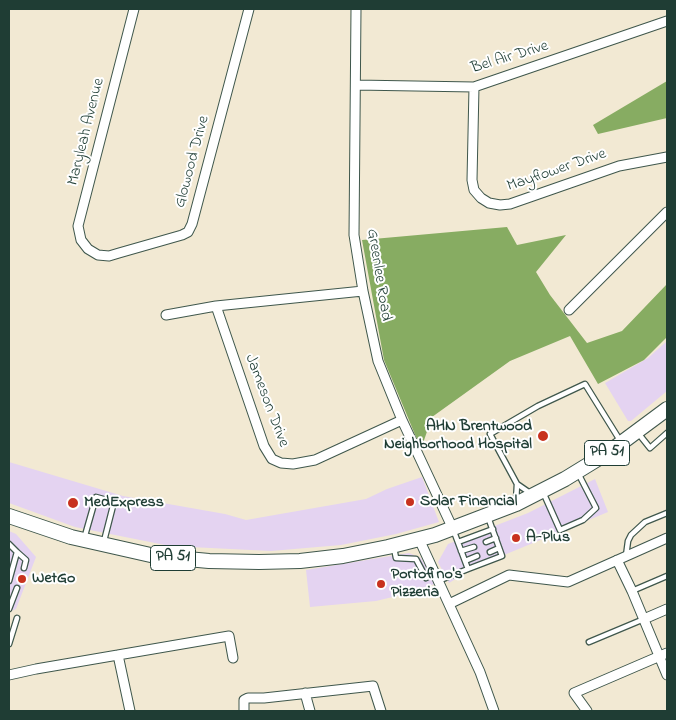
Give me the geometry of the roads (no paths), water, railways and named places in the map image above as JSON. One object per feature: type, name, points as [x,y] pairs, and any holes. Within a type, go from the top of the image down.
[{"type":"highway","name":"PA 51","points":[[10,519],[103,545],[155,556],[209,561],[259,562],[300,561],[343,556],[394,546],[453,529],[490,523],[516,504],[577,472],[621,444],[667,409]]},
{"type":"street","name":"Maryleah Avenue","points":[[98,255],[88,249],[81,240],[78,226],[134,9]]},
{"type":"street","name":"Glowood Drive","points":[[98,255],[109,256],[188,232],[192,224],[249,9]]},
{"type":"street","name":"Greenlee Road","points":[[356,9],[354,235],[363,290],[378,361],[402,420],[453,529]]},
{"type":"street","name":"Bel Air Drive","points":[[356,85],[474,87],[667,21]]},
{"type":"street","name":"Mayflower Drive","points":[[474,87],[472,180],[474,190],[489,203],[510,204],[619,166],[667,156]]},
{"type":"street","points":[[569,310],[667,212]]},
{"type":"street","points":[[166,314],[216,306],[363,290]]},
{"type":"street","name":"Jameson Drive","points":[[216,306],[264,446],[272,459],[281,463],[293,464],[315,460],[402,420]]},
{"type":"street","points":[[449,604],[509,575],[568,582],[667,538]]},
{"type":"street","points":[[419,539],[480,672],[494,711]]},
{"type":"street","points":[[622,558],[632,591],[663,655],[667,676]]},
{"type":"street","points":[[644,619],[667,609]]},
{"type":"street","points":[[9,675],[229,636],[233,658]]},
{"type":"street","points":[[118,655],[130,711]]},
{"type":"street","points":[[587,711],[574,692],[663,655]]},
{"type":"street","points":[[244,711],[244,700],[248,698],[264,698],[373,686],[381,711]]},
{"type":"street","points":[[304,693],[310,711]]},
{"type":"lane","points":[[516,504],[517,484],[490,434],[538,406],[585,384],[621,444]]},
{"type":"lane","points":[[637,432],[650,448],[667,433]]},
{"type":"lane","points":[[517,484],[538,493],[560,530],[583,520],[596,508],[577,472]]},
{"type":"lane","points":[[84,540],[96,497],[114,502],[103,545]]},
{"type":"lane","points":[[622,558],[631,534],[645,522],[667,513]]},
{"type":"lane","points":[[394,546],[396,558],[416,559],[426,578],[468,568],[502,556],[490,523],[458,542]]},
{"type":"lane","points":[[453,529],[468,568]]},
{"type":"lane","points":[[486,542],[496,538]]},
{"type":"lane","points":[[9,544],[26,560],[24,568]]},
{"type":"lane","points":[[461,551],[474,547]]},
{"type":"lane","points":[[490,552],[499,548]]},
{"type":"lane","points":[[9,581],[17,552]]},
{"type":"lane","points":[[465,561],[477,556]]},
{"type":"lane","points":[[632,591],[667,576]]},
{"type":"lane","points":[[9,609],[16,588]]},
{"type":"lane","points":[[9,644],[18,618]]},
{"type":"lane","points":[[589,642],[644,619]]},
{"type":"place","name":"AHN Brentwood Neighborhood Hospital","points":[[543,436]]},
{"type":"place","name":"Solar Financial","points":[[410,502]]},
{"type":"place","name":"MedExpress","points":[[73,503]]},
{"type":"place","name":"A-Plus","points":[[516,538]]},
{"type":"place","name":"WetGo","points":[[22,579]]},
{"type":"place","name":"Portofino's Pizzeria","points":[[381,584]]}]
